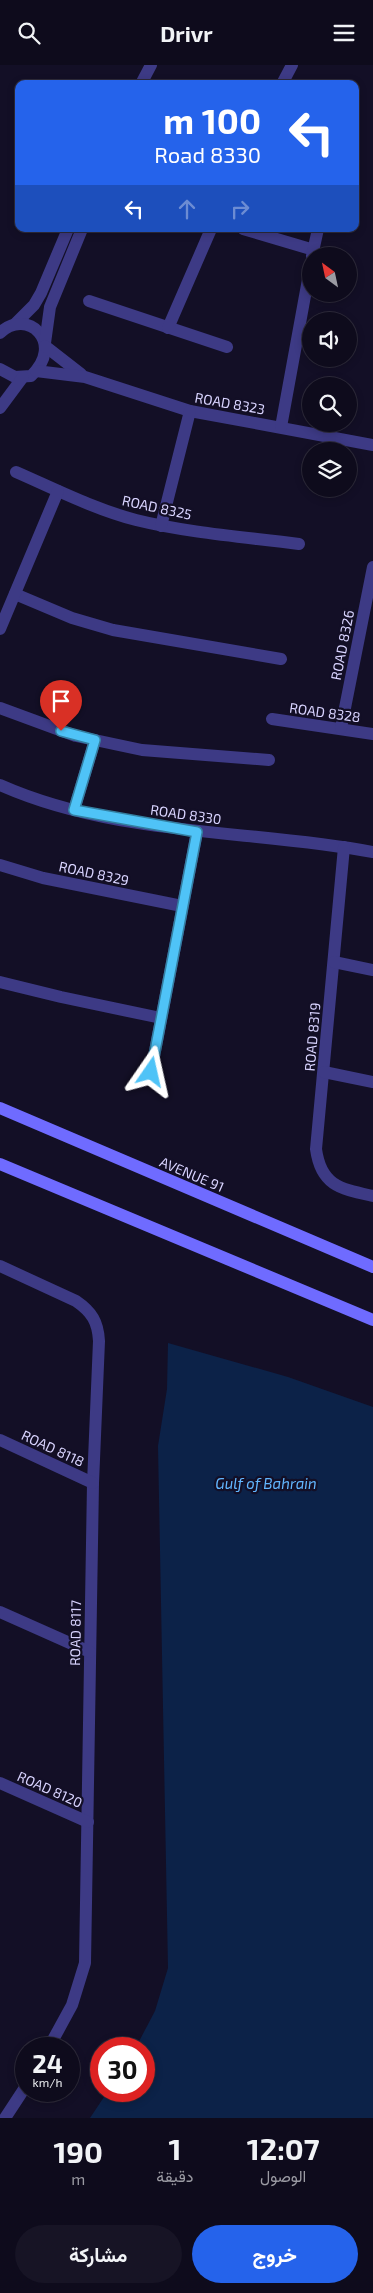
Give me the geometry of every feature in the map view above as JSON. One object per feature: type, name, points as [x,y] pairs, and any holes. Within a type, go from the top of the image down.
[{"type":"street","points":[[143,80],[151,65]]},
{"type":"street","points":[[284,80],[292,65]]},
{"type":"street","points":[[6,327],[34,305],[67,232]]},
{"type":"street","points":[[0,369],[8,375],[31,376],[43,362],[50,307],[81,232]]},
{"type":"street","points":[[168,328],[210,232]]},
{"type":"street","points":[[251,232],[302,252]]},
{"type":"street","points":[[314,247],[317,232]]},
{"type":"street","points":[[90,301],[227,347]]},
{"type":"street","points":[[281,427],[303,303]]},
{"type":"street","name":"ROAD 8323","points":[[6,327],[30,326],[42,336],[45,344],[85,377]]},
{"type":"street","name":"ROAD 8323","points":[[36,371],[85,377],[190,411],[373,445]]},
{"type":"street","points":[[0,408],[23,377]]},
{"type":"street","points":[[161,526],[190,411]]},
{"type":"street","name":"ROAD 8325","points":[[16,472],[106,511],[161,526],[299,544]]},
{"type":"street","points":[[0,629],[58,491]]},
{"type":"street","name":"ROAD 8326","points":[[341,728],[373,567]]},
{"type":"street","points":[[14,594],[72,618],[113,630],[281,659]]},
{"type":"street","points":[[0,708],[95,740],[142,750],[269,760]]},
{"type":"street","name":"ROAD 8328","points":[[272,719],[341,728],[373,735]]},
{"type":"street","points":[[74,810],[95,740]]},
{"type":"street","name":"ROAD 8330","points":[[0,785],[25,796],[74,810],[197,832],[344,847],[373,852]]},
{"type":"street","points":[[151,1072],[197,832]]},
{"type":"street","name":"ROAD 8319","points":[[344,847],[316,1149],[318,1162],[323,1173],[331,1182],[343,1190],[373,1196]]},
{"type":"street","name":"ROAD 8329","points":[[0,865],[52,880],[182,906]]},
{"type":"street","points":[[334,962],[373,970]]},
{"type":"street","points":[[0,982],[61,997],[161,1017]]},
{"type":"street","points":[[324,1072],[373,1082]]},
{"type":"street","name":"AVENUE 91","points":[[0,1108],[373,1267]]},
{"type":"street","points":[[0,1164],[373,1320]]},
{"type":"street","name":"ROAD 8117","points":[[0,1267],[76,1301],[87,1309],[98,1327],[93,1483],[85,1963],[72,2005],[55,2037]]},
{"type":"street","name":"ROAD 8118","points":[[0,1441],[93,1483]]},
{"type":"street","points":[[0,1612],[90,1652]]},
{"type":"street","name":"ROAD 8120","points":[[0,1783],[88,1822]]},
{"type":"street","points":[[5,2118],[16,2102]]},
{"type":"water","name":"Gulf of Bahrain","points":[[168,1343],[288,1377],[373,1407],[373,2118],[90,2118],[101,2102],[155,2102],[155,2037],[141,2037],[155,2011],[168,1968],[158,1446],[167,1389]]},
{"type":"route","points":[[61,731],[95,740],[74,810],[197,832],[151,1072]]}]
